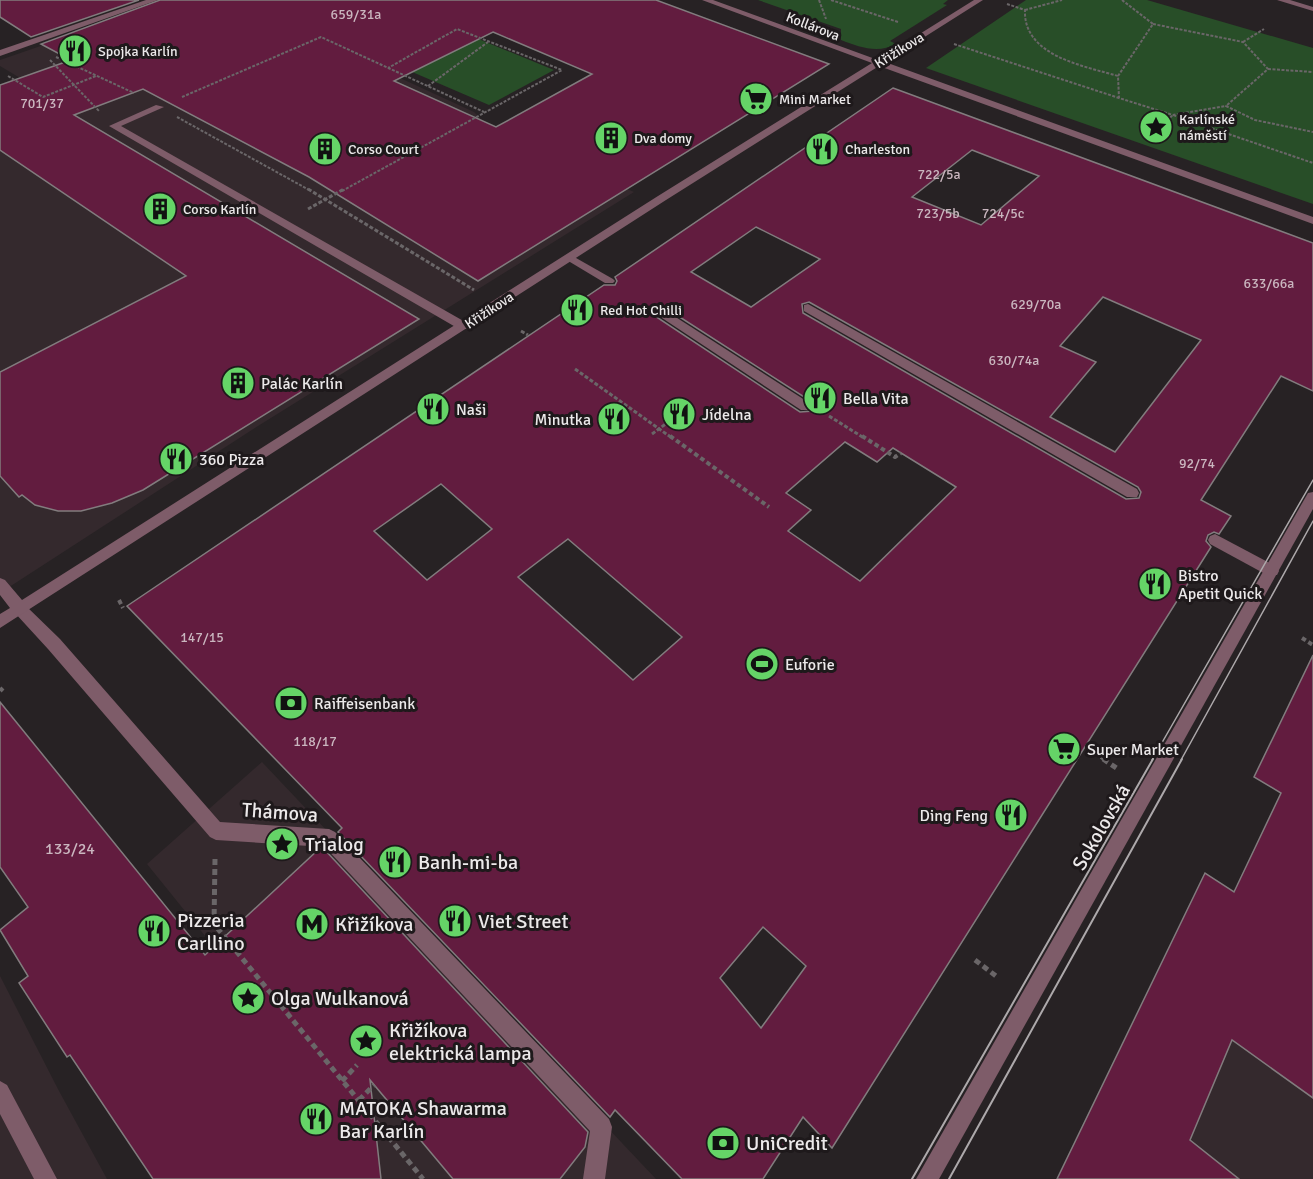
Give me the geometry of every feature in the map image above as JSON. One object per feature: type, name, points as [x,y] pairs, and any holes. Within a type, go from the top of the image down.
[{"type":"street","points":[[0,53],[154,0]]},
{"type":"street","name":"Kollárova","points":[[706,0],[877,63]]},
{"type":"street","name":"Křižíkova","points":[[0,622],[570,257],[979,0]]},
{"type":"street","points":[[1281,0],[1313,9]]},
{"type":"street","points":[[877,63],[1313,221]]},
{"type":"street","points":[[114,126],[159,107]]},
{"type":"street","points":[[114,126],[464,326]]},
{"type":"street","points":[[570,257],[609,281]]},
{"type":"street","points":[[808,308],[1132,493]]},
{"type":"street","points":[[660,311],[801,404]]},
{"type":"street","name":"Sokolovská","points":[[927,1179],[1313,497]]},
{"type":"street","points":[[1215,540],[1272,571]]},
{"type":"street","points":[[0,584],[216,831]]},
{"type":"street","name":"Thámova","points":[[216,831],[329,838],[601,1127],[594,1179]]},
{"type":"street","points":[[0,1092],[46,1179]]},
{"type":"path","points":[[819,0],[830,27]]},
{"type":"path","points":[[831,0],[898,22]]},
{"type":"path","points":[[1007,4],[1024,10],[1062,0]]},
{"type":"path","points":[[1122,0],[1154,24],[1243,42],[1268,69],[1313,72]]},
{"type":"path","points":[[1024,10],[1025,25],[1036,42],[1063,59],[1118,76]]},
{"type":"path","points":[[1119,98],[1118,76],[1154,24]]},
{"type":"path","points":[[283,222],[562,70],[457,29],[388,68]]},
{"type":"path","points":[[1243,42],[1264,29]]},
{"type":"path","points":[[159,107],[321,37],[485,112]]},
{"type":"path","points":[[428,86],[488,41]]},
{"type":"path","points":[[950,42],[1313,163]]},
{"type":"path","points":[[114,126],[47,55],[97,76],[159,107],[326,199],[475,291]]},
{"type":"path","points":[[1130,154],[1173,116],[1226,106],[1268,69]]},
{"type":"path","points":[[0,71],[43,97],[97,76]]},
{"type":"path","points":[[1226,106],[1255,120],[1313,132]]},
{"type":"path","points":[[521,331],[528,335]]},
{"type":"path","points":[[574,369],[769,507]]},
{"type":"path","points":[[801,404],[800,398],[895,457],[901,453]]},
{"type":"path","points":[[652,434],[671,420]]},
{"type":"path","points":[[119,600],[123,608]]},
{"type":"path","points":[[1302,638],[1313,645]]},
{"type":"path","points":[[1101,757],[1118,769]]},
{"type":"path","points":[[216,831],[214,924],[423,1179]]},
{"type":"path","points":[[975,960],[996,976]]},
{"type":"path","points":[[342,1081],[357,1065]]},
{"type":"path","points":[[359,1100],[374,1085]]},
{"type":"shaded area","points":[[174,0],[374,66],[474,112],[491,129],[634,192],[258,426],[0,593],[0,142],[77,112],[0,66],[0,60]]},
{"type":"shaded area","points":[[262,762],[656,1179],[325,1179],[364,1133],[147,864]]},
{"type":"shaded area","points":[[1205,873],[1313,943],[1313,1179],[1090,1179],[1068,1158]]},
{"type":"shaded area","points":[[0,976],[59,1091],[107,1179],[0,1179]]},
{"type":"green space","points":[[758,0],[948,0],[943,4],[947,5],[890,41],[896,44],[875,49],[841,40],[841,29]]},
{"type":"green space","points":[[1026,0],[1147,0],[1313,48],[1313,204],[926,68]]},
{"type":"green space","points":[[459,31],[554,70],[489,105],[403,68],[425,54],[436,60],[456,50]]},
{"type":"building","points":[[0,0],[139,0],[31,37],[0,17]]},
{"type":"building","points":[[160,0],[656,0],[829,64],[478,281],[309,177],[143,89],[74,115],[419,319],[143,490],[112,503],[81,511],[58,511],[35,505],[22,495],[19,497],[0,476],[0,372],[186,276],[0,150],[0,85],[71,60],[41,44]],"holes":[[[493,32],[592,74],[496,127],[394,81]]]},
{"type":"building","points":[[893,88],[1313,243],[1313,391],[1281,376],[1201,500],[1231,516],[1219,534],[1214,532],[1208,535],[1206,541],[1211,547],[832,1148],[803,1117],[763,1179],[682,1179],[615,1110],[610,1117],[338,832],[342,828],[127,606],[604,285],[615,285],[617,281],[615,277]],"holes":[[[972,150],[1039,176],[981,225],[912,197]],[[756,227],[820,259],[751,307],[691,272]],[[1103,297],[1201,340],[1115,452],[1050,417],[1096,362],[1060,346]],[[809,302],[1138,487],[1141,492],[1139,498],[1126,499],[803,313],[802,304]],[[661,305],[812,402],[813,411],[800,412],[655,316],[654,307]],[[845,442],[877,462],[893,448],[956,487],[860,581],[788,531],[811,510],[786,493]],[[441,484],[492,529],[427,580],[374,531]],[[568,539],[682,637],[633,680],[518,577]],[[763,927],[806,966],[761,1028],[720,978]]]},
{"type":"building","points":[[1313,655],[1313,1098],[1232,1040],[1190,1140],[1239,1179],[1057,1179],[1205,873],[1234,892],[1281,793],[1254,777]]},
{"type":"building","points":[[0,702],[205,955],[319,849],[324,849],[588,1132],[585,1147],[560,1179],[453,1179],[370,1080],[381,1179],[153,1179],[70,1055],[67,1057],[19,983],[28,976],[0,930],[28,907],[0,867]]},
{"type":"tram line","points":[[1152,760],[1313,480]]},
{"type":"tram line","points":[[1181,760],[1313,521]]},
{"type":"tram line","points":[[912,1179],[1153,759]]},
{"type":"tram line","points":[[949,1179],[1182,759]]},
{"type":"place","name":"Spojka Karlín","points":[[75,51]]},
{"type":"place","name":"Mini Market","points":[[756,99]]},
{"type":"place","name":"Karlínské náměstí","points":[[1156,127]]},
{"type":"place","name":"Dva domy","points":[[611,138]]},
{"type":"place","name":"Corso Court","points":[[325,149]]},
{"type":"place","name":"Charleston","points":[[822,149]]},
{"type":"place","name":"Corso Karlín","points":[[160,209]]},
{"type":"place","name":"Red Hot Chilli","points":[[577,310]]},
{"type":"place","name":"Palác Karlín","points":[[238,383]]},
{"type":"place","name":"Bella Vita","points":[[820,398]]},
{"type":"place","name":"Naši","points":[[433,409]]},
{"type":"place","name":"Jídelna","points":[[679,414]]},
{"type":"place","name":"Minutka","points":[[614,419]]},
{"type":"place","name":"360 Pizza","points":[[176,459]]},
{"type":"place","name":"Bistro Apetit Quick","points":[[1155,584]]},
{"type":"place","name":"Euforie","points":[[762,664]]},
{"type":"place","name":"Raiffeisenbank","points":[[291,703]]},
{"type":"place","name":"Super Market","points":[[1064,749]]},
{"type":"place","name":"Ding Feng","points":[[1011,815]]},
{"type":"place","name":"Trialog","points":[[282,844]]},
{"type":"place","name":"Banh-mi-ba","points":[[395,862]]},
{"type":"place","name":"Viet Street","points":[[455,921]]},
{"type":"place","name":"Křižíkova","points":[[312,924]]},
{"type":"place","name":"Pizzeria Carllino","points":[[154,931]]},
{"type":"place","name":"Olga Wulkanová","points":[[248,998]]},
{"type":"place","name":"Křižíkova elektrická lampa","points":[[366,1041]]},
{"type":"place","name":"MATOKA Shawarma Bar Karlín","points":[[316,1119]]},
{"type":"place","name":"UniCredit","points":[[723,1143]]}]
